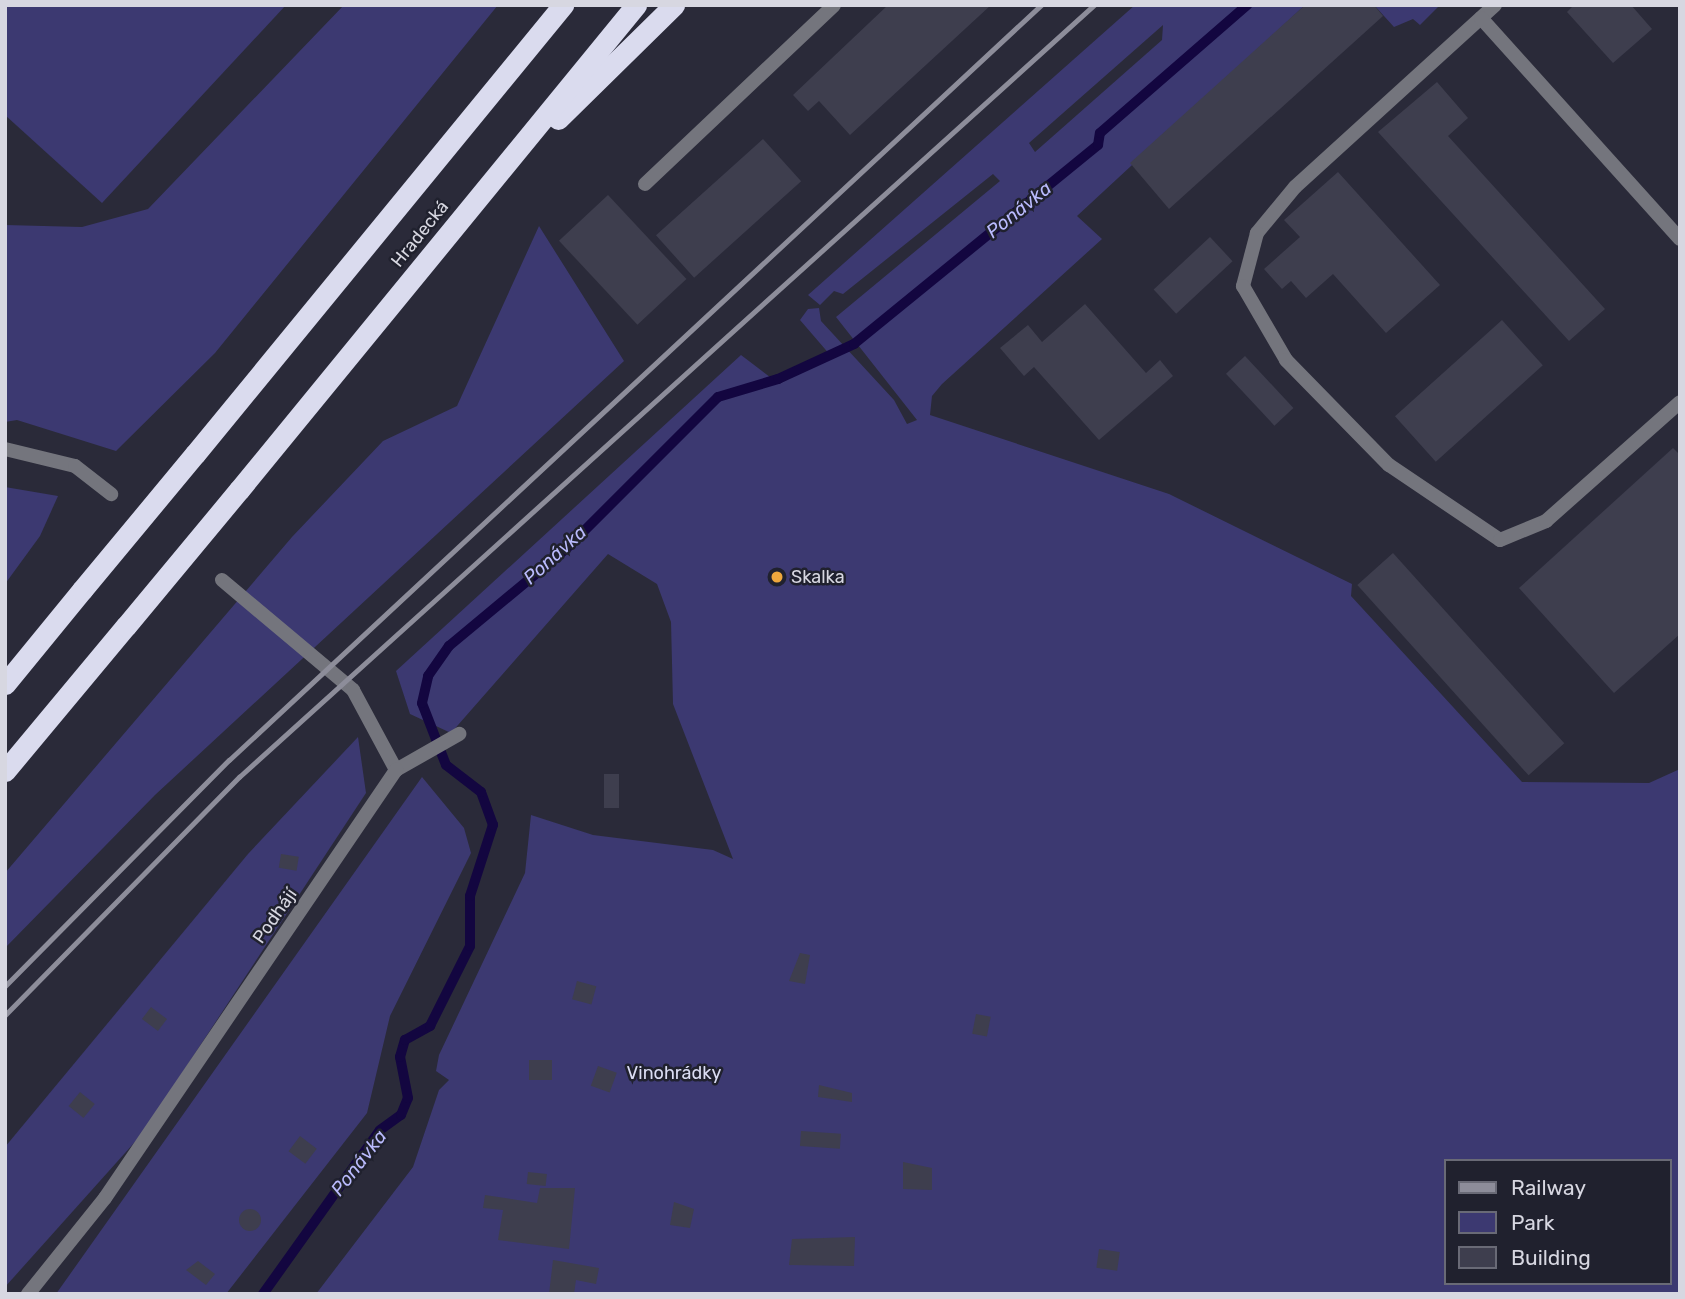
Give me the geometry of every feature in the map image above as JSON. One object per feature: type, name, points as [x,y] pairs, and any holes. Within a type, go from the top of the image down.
[{"type":"highway","name":"Hradecká","points":[[5,684],[563,5]]},
{"type":"highway","name":"Hradecká","points":[[5,771],[636,5]]},
{"type":"highway","points":[[482,195],[674,5]]},
{"type":"lane","points":[[645,184],[834,5]]},
{"type":"lane","points":[[1496,5],[1295,187],[1257,233],[1243,286],[1286,360],[1390,465],[1500,540],[1546,521],[1680,401]]},
{"type":"lane","points":[[1481,18],[1680,239]]},
{"type":"lane","points":[[5,449],[75,466],[111,494]]},
{"type":"lane","points":[[222,580],[353,690],[396,770],[424,758],[459,734]]},
{"type":"lane","name":"Podhájí","points":[[34,1290],[106,1198],[396,770]]},
{"type":"green space","points":[[5,5],[286,5],[102,203],[5,115]]},
{"type":"green space","points":[[344,5],[498,5],[215,353],[116,451],[17,420],[5,422],[5,225],[82,227],[148,209]]},
{"type":"green space","name":"Vinohrádky","points":[[1135,5],[1305,5],[1077,216],[1102,239],[942,384],[932,396],[930,415],[1169,494],[1352,584],[1351,596],[1522,782],[1649,783],[1680,769],[1680,1294],[316,1294],[413,1167],[439,1090],[449,1080],[436,1071],[439,1055],[525,873],[531,815],[593,835],[713,850],[733,859],[673,704],[671,622],[657,584],[608,554],[451,733],[410,714],[396,671],[741,355],[779,384],[831,356],[800,320],[808,309],[819,308],[821,321],[894,400],[907,424],[917,420],[836,317],[1000,181],[993,174],[843,294],[834,291],[820,305],[808,295]],"holes":[[[1163,25],[1162,40],[1035,152],[1029,143]]]},
{"type":"green space","points":[[1374,5],[1440,5],[1420,25],[1413,19],[1394,27]]},
{"type":"green space","points":[[539,226],[624,361],[155,795],[5,948],[5,873],[292,537],[383,441],[457,406]]},
{"type":"green space","points":[[5,487],[58,496],[40,536],[5,584]]},
{"type":"green space","points":[[358,737],[366,793],[142,1134],[5,1287],[5,1147],[248,854]]},
{"type":"green space","points":[[422,777],[464,828],[471,853],[390,1016],[367,1113],[226,1294],[56,1294]]},
{"type":"building","points":[[888,5],[991,5],[850,135],[819,101],[808,111],[793,95]]},
{"type":"building","points":[[1305,5],[1374,5],[1383,16],[1169,209],[1130,163]]},
{"type":"building","points":[[1574,5],[1631,5],[1652,29],[1613,63],[1567,12]]},
{"type":"building","points":[[1437,82],[1468,118],[1448,136],[1605,309],[1569,341],[1378,132]]},
{"type":"building","points":[[763,139],[801,181],[694,278],[656,235]]},
{"type":"building","points":[[1338,172],[1440,285],[1386,333],[1333,274],[1306,298],[1291,281],[1282,289],[1264,269],[1300,237],[1284,220]]},
{"type":"building","points":[[608,195],[686,279],[637,325],[559,241]]},
{"type":"building","points":[[1210,237],[1233,261],[1176,314],[1154,290]]},
{"type":"building","points":[[1085,304],[1146,373],[1160,360],[1173,376],[1099,440],[1034,367],[1024,376],[1000,348],[1028,325],[1042,342]]},
{"type":"building","points":[[1502,320],[1543,365],[1436,462],[1395,416]]},
{"type":"building","points":[[1245,356],[1293,408],[1274,426],[1226,374]]},
{"type":"building","points":[[1673,448],[1680,455],[1680,634],[1614,693],[1519,588]]},
{"type":"building","points":[[1393,553],[1564,743],[1529,775],[1357,585]]},
{"type":"building","points":[[604,774],[619,774],[619,808],[604,808]]},
{"type":"building","points":[[281,854],[299,857],[297,871],[279,868]]},
{"type":"building","points":[[800,953],[810,955],[805,984],[789,981]]},
{"type":"building","points":[[577,981],[596,986],[591,1005],[572,999]]},
{"type":"building","points":[[151,1007],[167,1019],[158,1031],[142,1019]]},
{"type":"building","points":[[976,1014],[991,1017],[987,1036],[972,1034]]},
{"type":"building","points":[[529,1060],[552,1060],[552,1080],[529,1080]]},
{"type":"building","points":[[598,1066],[617,1073],[610,1093],[591,1086]]},
{"type":"building","points":[[819,1085],[852,1093],[852,1102],[818,1097]]},
{"type":"building","points":[[80,1092],[95,1104],[83,1118],[69,1106]]},
{"type":"building","points":[[801,1131],[841,1134],[840,1149],[800,1146]]},
{"type":"building","points":[[300,1136],[317,1149],[305,1164],[289,1151]]},
{"type":"building","points":[[903,1162],[932,1168],[932,1190],[903,1189]]},
{"type":"building","points":[[528,1172],[547,1174],[546,1186],[527,1184]]},
{"type":"building","points":[[540,1188],[575,1188],[569,1249],[498,1240],[503,1210],[483,1208],[485,1195],[537,1203]]},
{"type":"building","points":[[674,1202],[694,1209],[690,1228],[670,1225]]},
{"type":"building","points":[[250,1209],[258,1212],[261,1220],[258,1228],[250,1231],[242,1228],[239,1220],[242,1212]]},
{"type":"building","points":[[855,1237],[854,1266],[789,1265],[792,1239]]},
{"type":"building","points":[[1099,1249],[1120,1252],[1117,1271],[1096,1268]]},
{"type":"building","points":[[553,1260],[599,1268],[596,1284],[576,1280],[574,1294],[549,1294]]},
{"type":"building","points":[[198,1261],[215,1274],[206,1285],[186,1270]]},
{"type":"waterway","name":"Ponávka","points":[[263,1294],[380,1130],[401,1115],[408,1098],[400,1057],[405,1040],[430,1026],[470,946],[470,896],[493,825],[481,792],[446,765],[422,703],[428,676],[449,646],[566,549],[718,397],[778,379],[854,344],[1098,145],[1100,133],[1247,5]]},
{"type":"railway","points":[[5,986],[229,760],[1041,5]]},
{"type":"railway","points":[[5,1015],[239,777],[1094,5]]},
{"type":"place","name":"Skalka","points":[[777,577]]}]
